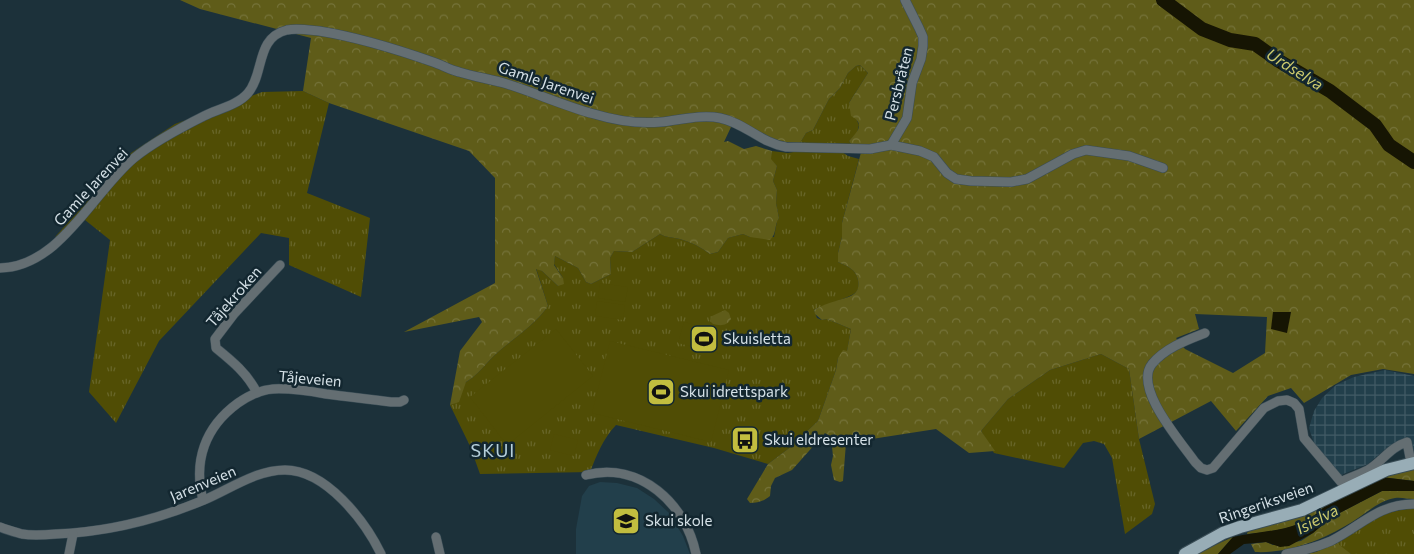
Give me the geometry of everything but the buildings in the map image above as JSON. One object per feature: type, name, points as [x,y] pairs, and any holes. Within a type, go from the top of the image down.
[{"type":"main road","name":"Ringeriksveien","points":[[1185,554],[1223,533],[1302,510],[1386,470],[1412,463]]},
{"type":"street","name":"Persbråten","points":[[891,146],[907,118],[912,82],[921,59],[923,46],[919,28],[905,0]]},
{"type":"street","name":"Gamle Jarenvei","points":[[0,268],[27,263],[48,250],[66,234],[132,159],[154,144],[204,116],[239,100],[249,92],[256,79],[266,45],[276,34],[288,30],[333,33],[368,42],[433,62],[460,73],[490,78],[593,114],[616,119],[658,122],[704,117],[719,118],[736,123],[774,145],[786,147],[870,149],[891,146],[920,151],[934,157],[947,173],[956,179],[971,182],[1011,182],[1027,178],[1073,154],[1086,150],[1129,156],[1163,168]]},
{"type":"street","name":"Tåjekroken","points":[[257,393],[251,381],[231,360],[216,348],[215,339],[234,314],[280,265]]},
{"type":"street","name":"Ringeriksveien","points":[[1205,333],[1182,342],[1161,355],[1151,366],[1147,376],[1154,402],[1201,468],[1207,470],[1213,468],[1264,408],[1278,401],[1287,400],[1294,403],[1299,409],[1304,438],[1341,482],[1370,469],[1389,451],[1407,442],[1412,463]]},
{"type":"street","name":"Tåjeveien","points":[[203,500],[199,475],[204,446],[214,425],[230,409],[257,393],[272,389],[296,389],[391,402],[404,400]]},
{"type":"street","name":"Jarenveien","points":[[0,528],[22,534],[74,534],[120,528],[203,500],[267,472],[287,470],[305,474],[325,485],[350,507],[370,534],[381,554]]},
{"type":"street","points":[[586,475],[596,473],[628,476],[650,485],[670,500],[680,513],[689,530],[696,554]]},
{"type":"street","points":[[1286,554],[1317,547],[1388,507],[1414,504]]},
{"type":"street","points":[[69,554],[74,534]]},
{"type":"street","points":[[436,537],[440,554]]},
{"type":"shaded area","points":[[1385,370],[1414,376],[1414,450],[1403,446],[1389,446],[1368,464],[1341,475],[1315,446],[1309,428],[1314,411],[1322,398],[1336,385],[1354,377]]},
{"type":"shaded area","name":"Skui skole","points":[[600,482],[617,483],[637,488],[654,499],[669,513],[683,536],[690,554],[576,554],[576,529],[582,496],[589,486]]},
{"type":"green space","points":[[180,0],[1414,0],[1414,374],[1383,369],[1351,375],[1304,403],[1291,388],[1268,396],[1236,431],[1211,401],[1139,439],[1129,369],[1101,354],[1050,370],[1008,399],[981,431],[995,451],[969,453],[936,429],[846,443],[843,481],[840,482],[834,480],[831,465],[832,447],[828,435],[825,433],[792,470],[775,478],[771,486],[770,496],[756,503],[750,503],[747,499],[768,464],[788,449],[818,421],[836,370],[838,358],[843,350],[847,351],[851,329],[827,319],[822,320],[815,314],[814,310],[853,295],[858,289],[857,276],[848,267],[838,262],[838,253],[842,237],[842,223],[863,145],[851,144],[849,141],[859,128],[859,125],[856,119],[851,116],[849,103],[868,73],[860,65],[848,73],[840,88],[829,99],[813,130],[806,133],[800,143],[772,141],[756,130],[731,127],[724,142],[728,141],[744,149],[756,146],[772,151],[771,159],[777,166],[773,181],[777,190],[776,203],[779,218],[774,235],[770,240],[743,234],[728,238],[718,252],[710,254],[688,242],[660,234],[632,252],[614,251],[610,258],[611,274],[591,284],[586,282],[578,268],[555,256],[554,265],[563,278],[564,284],[558,286],[542,271],[536,269],[548,306],[531,325],[466,382],[459,402],[450,405],[460,351],[482,322],[479,317],[404,332],[495,283],[495,178],[469,151],[329,103],[303,91],[311,38],[200,9]],"holes":[[[1195,314],[1267,317],[1265,353],[1233,373],[1185,349],[1176,338],[1199,329]]]},
{"type":"green space","points":[[860,65],[868,73],[849,103],[859,125],[857,133],[849,141],[851,144],[800,143],[806,133],[813,130],[829,99],[840,88],[848,73]]},
{"type":"green space","points":[[303,91],[329,103],[307,193],[370,218],[361,297],[289,265],[289,238],[261,233],[159,341],[116,423],[89,392],[110,240],[85,220],[55,237],[131,153],[175,124],[262,92]]},
{"type":"green space","points":[[805,150],[839,150],[848,156],[859,159],[842,223],[838,262],[851,268],[857,276],[859,286],[857,291],[850,296],[814,310],[817,318],[827,319],[851,329],[847,352],[838,358],[836,370],[818,421],[788,449],[768,464],[714,448],[616,425],[604,441],[590,472],[480,474],[470,446],[450,405],[458,399],[466,382],[531,325],[548,306],[536,268],[558,286],[563,278],[554,264],[555,256],[578,268],[586,282],[591,284],[611,274],[610,258],[614,251],[632,252],[660,234],[688,242],[710,254],[718,252],[728,238],[743,234],[750,237],[774,237],[779,218],[776,203],[777,190],[773,181],[777,166],[770,159],[772,151],[788,153]]},
{"type":"green space","points":[[600,283],[628,287],[625,302],[598,298]]},
{"type":"green space","points":[[597,301],[625,305],[623,320],[595,316]]},
{"type":"green space","points":[[725,310],[729,313],[731,319],[727,323],[718,325],[710,321],[712,316]]},
{"type":"green space","name":"Skuisletta","points":[[684,322],[730,335],[725,355],[678,343]]},
{"type":"green space","points":[[556,329],[593,376],[507,445],[470,397]]},
{"type":"green space","name":"Skui idrettspark","points":[[610,341],[729,370],[711,442],[592,413]]},
{"type":"green space","points":[[1101,354],[1129,369],[1139,439],[1155,504],[1152,514],[1125,534],[1112,458],[1104,444],[1094,441],[1083,443],[1064,468],[994,453],[981,431],[1008,399],[1050,370]]},
{"type":"green space","points":[[554,434],[578,440],[574,456],[550,450]]},
{"type":"green space","points":[[1414,469],[1414,481],[1381,477]]},
{"type":"green space","points":[[1382,491],[1414,491],[1414,499],[1390,499],[1324,537],[1297,547],[1269,552],[1255,552],[1251,544],[1266,542],[1273,545],[1301,541],[1332,517]]},
{"type":"green space","points":[[1329,501],[1321,510],[1302,523],[1281,529],[1247,534],[1248,531]]},
{"type":"green space","points":[[1414,508],[1414,554],[1351,554],[1333,544],[1371,520],[1391,512]]},
{"type":"green space","points":[[1233,537],[1218,554],[1195,554]]},
{"type":"green space","points":[[1333,544],[1338,544],[1351,554],[1306,554],[1316,552]]},
{"type":"water","points":[[1273,312],[1291,312],[1287,333],[1271,329]]},
{"type":"water","name":"Isielva","points":[[1381,477],[1414,481],[1414,491],[1382,491],[1332,517],[1313,533],[1289,546],[1280,547],[1266,542],[1244,544],[1230,554],[1218,554],[1233,537],[1272,531],[1297,524],[1309,519],[1329,501]]},
{"type":"waterway","name":"Urdselva","points":[[1163,0],[1202,29],[1230,40],[1255,44],[1279,61],[1330,91],[1375,125],[1389,145],[1414,162]]},
{"type":"place","name":"Skuisletta","points":[[704,339]]},
{"type":"place","name":"Skui idrettspark","points":[[661,392]]},
{"type":"place","name":"Skui eldresenter","points":[[745,440]]},
{"type":"place","name":"Skui skole","points":[[626,521]]},
{"type":"district","name":"SKUI","points":[[493,451]]}]
